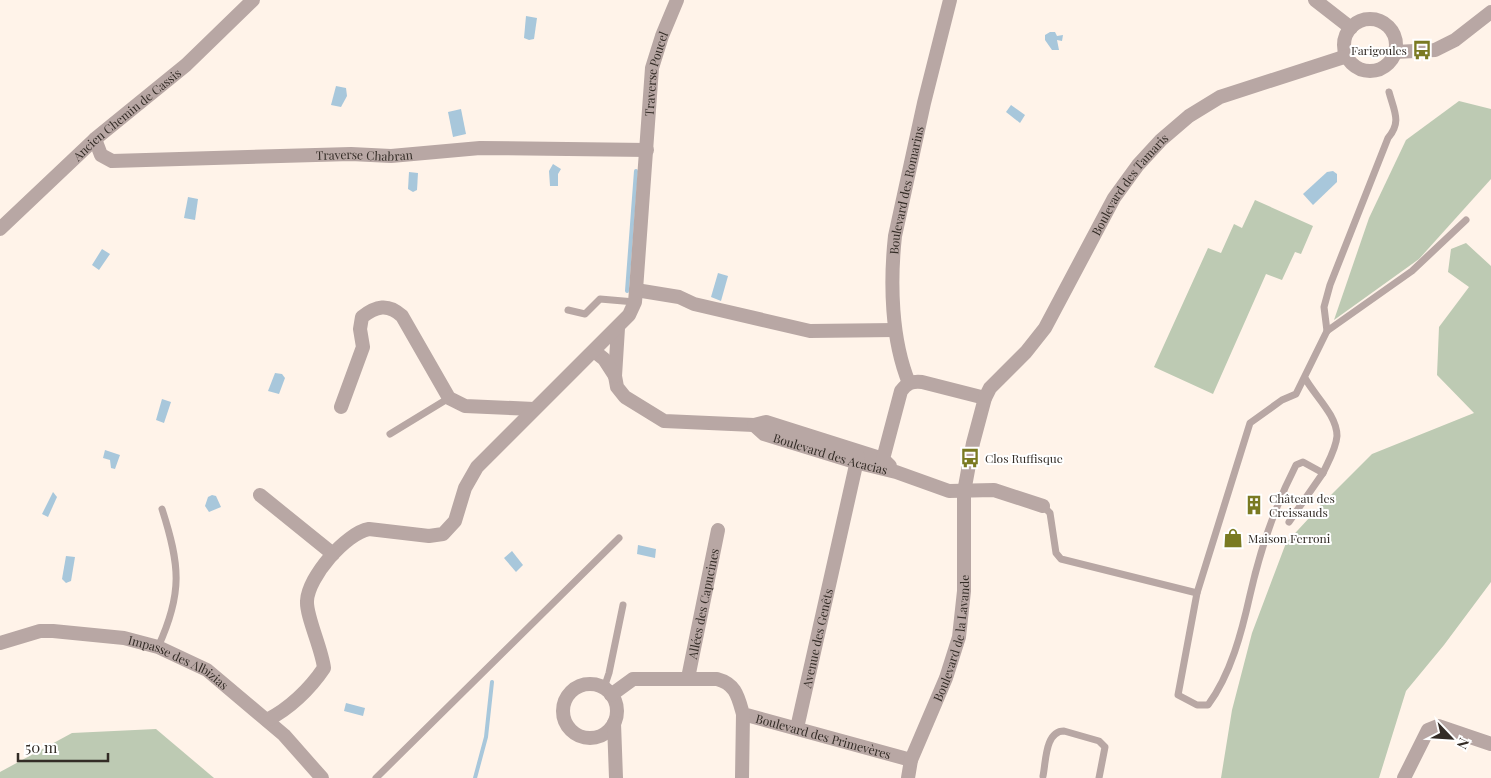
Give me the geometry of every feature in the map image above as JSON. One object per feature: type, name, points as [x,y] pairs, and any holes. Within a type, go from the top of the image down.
[{"type":"street","name":"Ancien Chemin de Cassis","points":[[0,229],[95,139],[186,66],[253,0]]},
{"type":"street","name":"Traverse Poucel","points":[[635,296],[652,68],[662,36],[677,0]]},
{"type":"street","name":"Boulevard des Romarins","points":[[909,383],[898,349],[895,330],[893,253],[924,103],[950,0]]},
{"type":"street","points":[[1315,0],[1351,28]]},
{"type":"street","points":[[1395,52],[1435,50],[1455,40],[1491,12]]},
{"type":"street","points":[[1365,20],[1382,22],[1390,28],[1395,37],[1395,52],[1390,62],[1382,68],[1369,71],[1358,67],[1347,56],[1345,42],[1351,28],[1365,20]]},
{"type":"street","name":"Boulevard des Tamaris","points":[[985,398],[990,388],[1026,352],[1044,328],[1114,198],[1138,165],[1161,140],[1189,116],[1220,97],[1347,56]]},
{"type":"street","name":"Traverse Chabran","points":[[95,139],[101,155],[112,161],[350,154],[391,156],[480,148],[647,150]]},
{"type":"street","points":[[267,720],[284,712],[324,668],[307,602],[311,585],[333,554],[348,538],[369,529],[429,536],[443,534],[454,521],[465,488],[477,467],[618,328],[629,315],[635,296],[679,297],[694,304],[810,331],[895,330]]},
{"type":"street","points":[[342,407],[363,347],[360,329],[362,317],[378,306],[394,308],[402,316],[448,398],[465,406],[534,410]]},
{"type":"street","points":[[615,376],[618,328]]},
{"type":"street","name":"Boulevard des Acacias","points":[[594,351],[604,359],[615,376],[617,387],[625,397],[664,420],[754,425],[766,422],[857,458],[950,491],[994,490],[1043,506]]},
{"type":"street","points":[[909,383],[922,382],[985,398]]},
{"type":"street","name":"Boulevard des Acacias","points":[[883,459],[901,391],[909,383]]},
{"type":"street","name":"Boulevard de la Lavande","points":[[908,778],[911,760],[946,678],[959,637],[964,591],[964,492],[985,398]]},
{"type":"street","name":"Boulevard des Acacias","points":[[857,458],[883,459],[896,472]]},
{"type":"street","name":"Avenue des Genêts","points":[[797,728],[857,458]]},
{"type":"street","points":[[260,495],[333,554]]},
{"type":"street","name":"Allées des Capucines","points":[[688,678],[718,530]]},
{"type":"street","name":"Impasse des Albizias","points":[[0,644],[40,631],[54,630],[124,638],[158,647],[207,670],[284,735],[322,778]]},
{"type":"street","name":"Boulevard des Primevères","points":[[607,691],[633,679],[688,678],[728,682],[736,690],[744,714],[911,760]]},
{"type":"street","points":[[614,723],[608,731],[600,736],[580,736],[572,731],[566,723],[563,714],[564,704],[568,695],[584,684],[594,684],[607,691],[616,703],[617,713],[614,723],[616,778]]},
{"type":"street","points":[[742,778],[744,714]]},
{"type":"street","points":[[1404,778],[1428,730],[1438,726],[1491,744]]},
{"type":"lane","points":[[1327,331],[1324,307],[1330,285],[1388,138],[1396,129],[1397,122],[1389,92]]},
{"type":"lane","points":[[1323,473],[1303,462],[1296,465],[1292,472],[1272,523],[1248,609],[1225,676],[1208,705],[1197,705],[1178,695],[1197,593],[1250,423],[1282,400],[1296,394],[1305,378],[1310,362],[1327,331],[1412,271],[1466,220]]},
{"type":"lane","points":[[568,310],[585,314],[600,299],[635,296]]},
{"type":"lane","points":[[1289,522],[1323,473],[1337,435],[1327,410],[1305,378]]},
{"type":"lane","points":[[390,434],[448,398]]},
{"type":"lane","points":[[1043,506],[1050,512],[1056,553],[1061,559],[1197,593]]},
{"type":"lane","points":[[158,647],[174,607],[178,580],[171,538],[162,509]]},
{"type":"lane","points":[[376,778],[619,538]]},
{"type":"lane","points":[[607,691],[623,605]]},
{"type":"lane","points":[[1043,776],[1051,736],[1058,731],[1064,731],[1099,741],[1105,747],[1099,778]]},
{"type":"green space","points":[[1459,101],[1491,109],[1491,179],[1419,259],[1334,320],[1369,218],[1406,140]]},
{"type":"green space","points":[[1255,200],[1313,226],[1301,254],[1295,252],[1282,280],[1266,274],[1213,394],[1154,367],[1208,248],[1221,253],[1234,224],[1242,228]]},
{"type":"green space","points":[[1466,243],[1491,266],[1491,582],[1444,645],[1406,691],[1379,778],[1221,778],[1232,710],[1252,633],[1286,543],[1372,454],[1474,413],[1437,375],[1439,327],[1469,287],[1448,272],[1451,249]]},
{"type":"green space","points":[[156,729],[214,778],[0,778],[0,772],[72,733]]},
{"type":"water","points":[[526,16],[537,18],[534,39],[524,38]]},
{"type":"water","points":[[1055,32],[1057,36],[1063,35],[1062,41],[1057,40],[1059,50],[1052,50],[1045,40],[1045,35]]},
{"type":"water","points":[[336,86],[346,88],[347,96],[341,107],[331,105]]},
{"type":"water","points":[[1011,105],[1025,115],[1020,123],[1006,112]]},
{"type":"water","points":[[461,109],[466,134],[453,137],[448,112]]},
{"type":"water","points":[[553,164],[561,169],[558,174],[558,186],[550,186],[549,171]]},
{"type":"water","points":[[1333,171],[1337,174],[1337,182],[1313,205],[1303,194],[1327,172]]},
{"type":"water","points":[[409,172],[418,173],[417,190],[413,192],[408,189]]},
{"type":"water","points":[[188,197],[198,199],[195,220],[184,218]]},
{"type":"water","points":[[102,249],[110,254],[99,270],[92,265]]},
{"type":"water","points":[[718,273],[728,276],[721,301],[711,297]]},
{"type":"water","points":[[275,373],[282,374],[285,378],[279,394],[268,391]]},
{"type":"water","points":[[162,399],[171,402],[164,423],[156,420]]},
{"type":"water","points":[[105,450],[120,455],[115,469],[111,468],[110,460],[103,458]]},
{"type":"water","points":[[53,492],[57,497],[48,517],[42,514]]},
{"type":"water","points":[[216,496],[221,507],[209,512],[205,506],[208,497]]},
{"type":"water","points":[[638,545],[656,549],[655,558],[637,554]]},
{"type":"water","points":[[512,551],[523,565],[516,572],[504,558]]},
{"type":"water","points":[[66,556],[75,557],[71,581],[66,583],[62,579]]},
{"type":"water","points":[[346,703],[365,708],[363,716],[344,711]]},
{"type":"waterway","points":[[627,291],[636,171]]},
{"type":"waterway","points":[[475,778],[486,737],[492,682]]},
{"type":"place","name":"Farigoules","points":[[1422,50]]},
{"type":"place","name":"Clos Ruffisque","points":[[970,458]]},
{"type":"place","name":"Château des Creissauds","points":[[1254,505]]},
{"type":"place","name":"Maison Ferroni","points":[[1233,538]]}]
